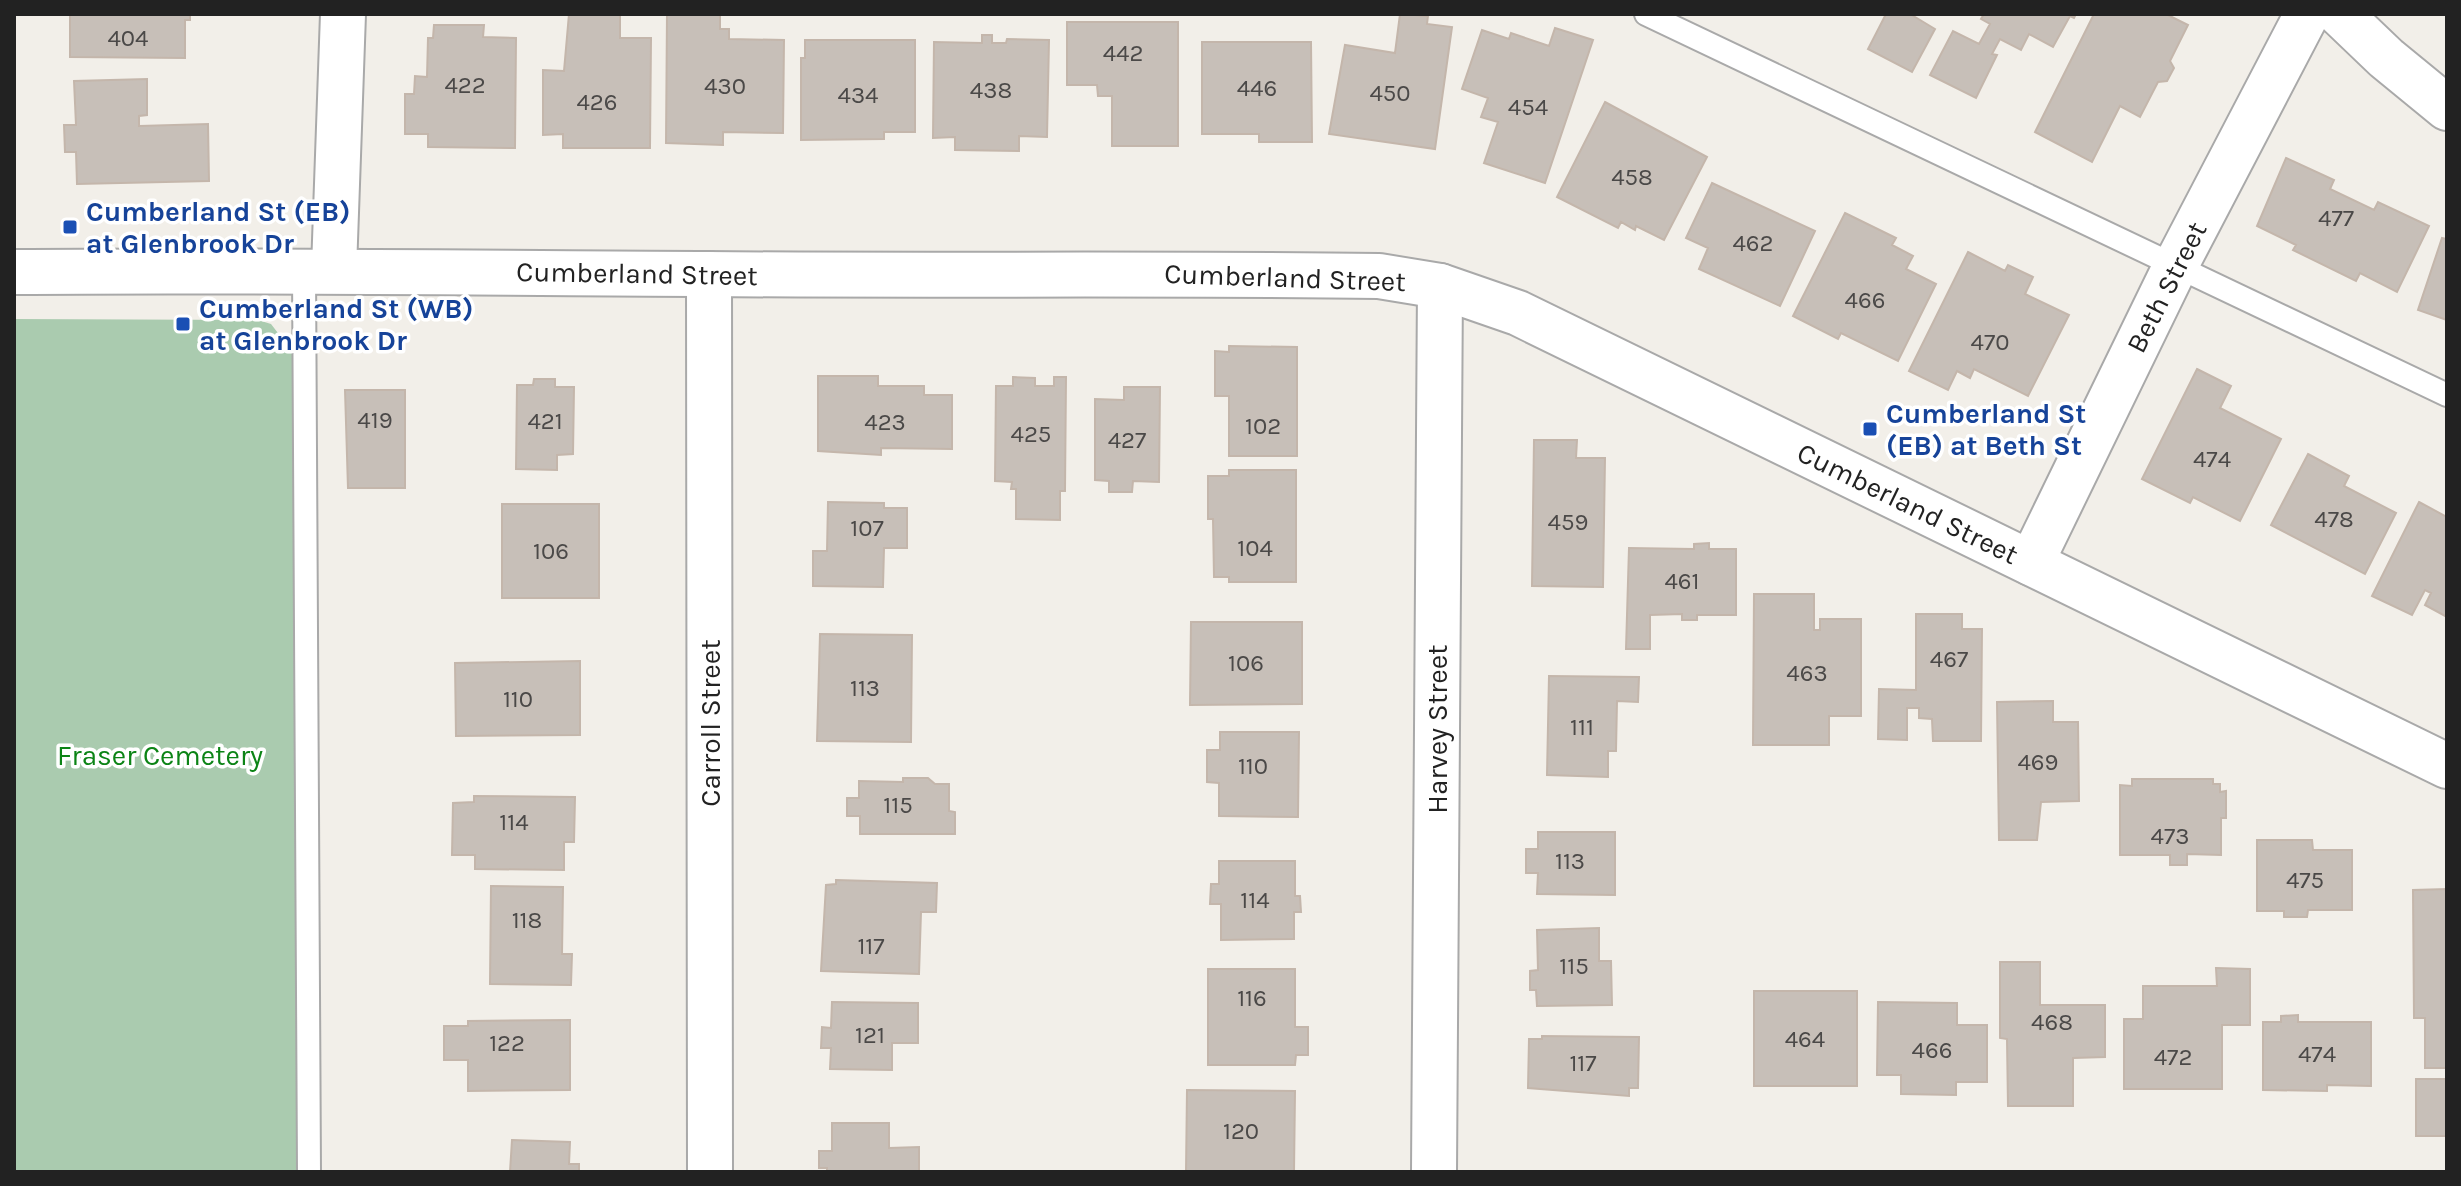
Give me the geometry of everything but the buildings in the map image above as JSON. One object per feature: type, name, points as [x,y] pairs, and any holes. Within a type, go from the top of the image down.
[{"type":"street","points":[[319,269],[343,14]]},
{"type":"street","name":"Beth Street","points":[[2031,563],[2177,263],[2307,14]]},
{"type":"street","points":[[2340,14],[2386,58],[2447,108]]},
{"type":"street","name":"Cumberland Street","points":[[14,272],[319,269],[709,274],[1102,272],[1379,276],[1440,286],[1518,313],[2447,766]]},
{"type":"street","name":"Carroll Street","points":[[709,274],[710,1172]]},
{"type":"street","name":"Harvey Street","points":[[1434,1172],[1440,286]]},
{"type":"lane","points":[[1646,14],[2177,263],[2447,395]]},
{"type":"lane","points":[[309,1172],[319,269]]},
{"type":"green space","name":"Fraser Cemetery","points":[[14,319],[258,320],[271,324],[281,337],[304,336],[309,1172],[14,1172]]},
{"type":"place","name":"Cumberland St (EB) at Glenbrook Dr","points":[[70,227]]},
{"type":"place","name":"Cumberland St (WB) at Glenbrook Dr","points":[[183,324]]},
{"type":"place","name":"Cumberland St (EB) at Beth St","points":[[1870,429]]}]
